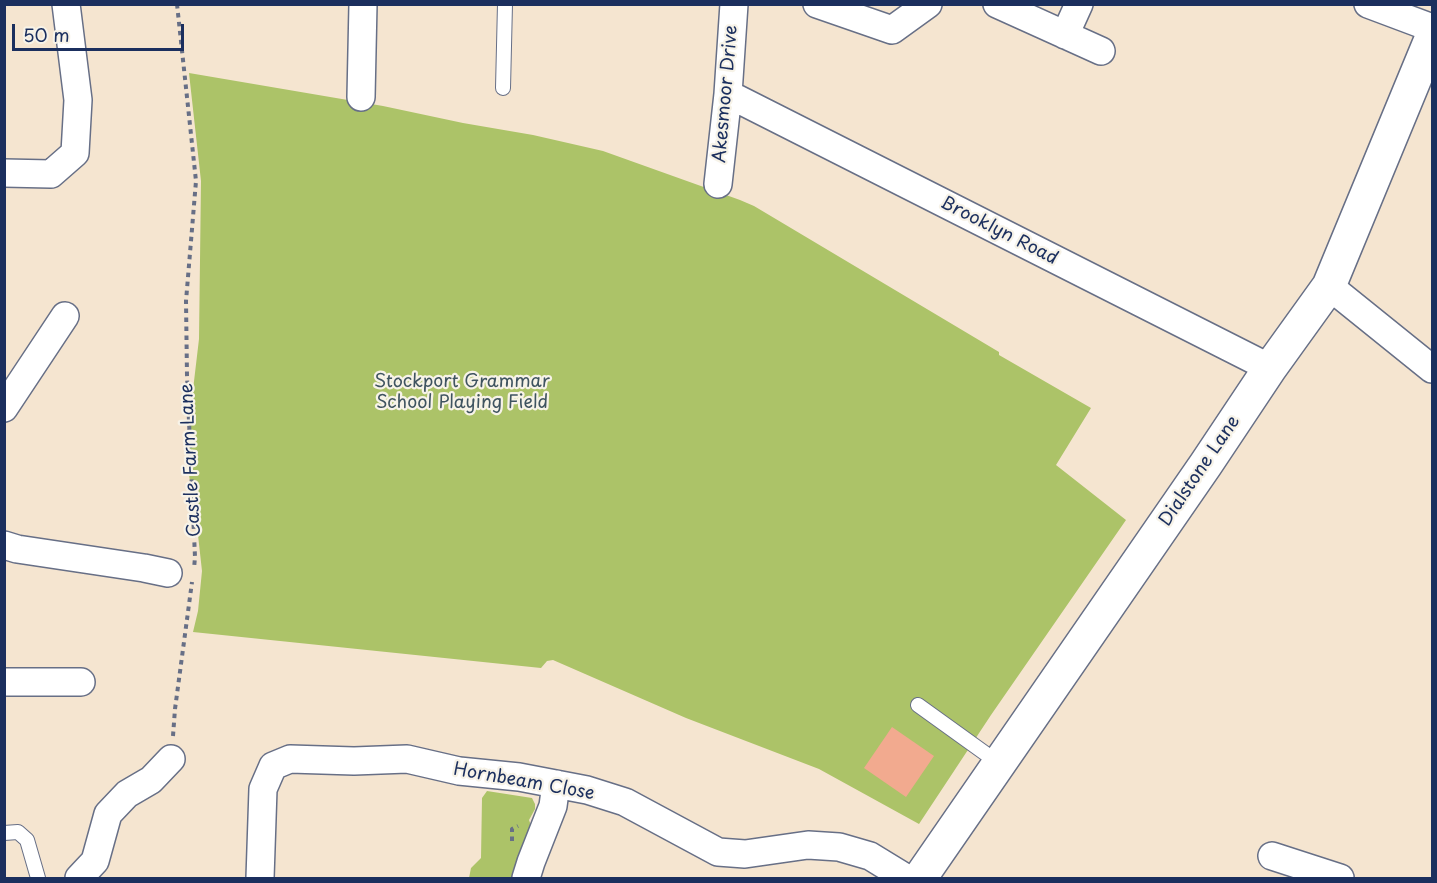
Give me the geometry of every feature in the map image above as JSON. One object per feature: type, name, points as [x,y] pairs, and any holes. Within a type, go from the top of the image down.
[{"type":"street","points":[[4,173],[51,174],[75,153],[78,100],[66,4]]},
{"type":"street","points":[[361,97],[363,4]]},
{"type":"street","name":"Akesmoor Drive","points":[[718,184],[728,94],[734,4]]},
{"type":"street","points":[[817,4],[892,30],[928,4]]},
{"type":"street","points":[[997,4],[1101,51]]},
{"type":"street","points":[[1065,35],[1079,4]]},
{"type":"street","points":[[1368,4],[1431,43]]},
{"type":"street","name":"Dialstone Lane","points":[[920,879],[1270,368],[1329,286],[1431,43]]},
{"type":"street","name":"Brooklyn Road","points":[[728,94],[1270,368]]},
{"type":"street","points":[[1329,286],[1432,369]]},
{"type":"street","points":[[4,408],[17,366],[65,316]]},
{"type":"street","points":[[4,545],[17,549],[169,569]]},
{"type":"street","points":[[4,682],[81,682]]},
{"type":"street","points":[[79,879],[95,861],[108,814],[127,794],[151,780],[171,759]]},
{"type":"street","name":"Hornbeam Close","points":[[260,879],[263,789],[273,766],[290,759],[354,761],[406,759],[459,771],[519,777],[587,790],[625,802],[718,852],[745,854],[808,845],[839,847],[870,855],[906,879]]},
{"type":"street","points":[[526,879],[553,806],[556,784]]},
{"type":"street","points":[[1272,856],[1340,879]]},
{"type":"lane","points":[[503,88],[505,4]]},
{"type":"lane","points":[[918,705],[1000,764]]},
{"type":"lane","points":[[4,833],[18,832],[27,840],[38,879]]},
{"type":"path","name":"Castle Farm Lane","points":[[171,759],[175,709],[169,569],[195,557],[186,302],[196,181],[177,4]]},
{"type":"green space","name":"Stockport Grammar School Playing Field","points":[[189,73],[383,106],[603,151],[740,200],[754,206],[999,352],[999,355],[1091,408],[1056,465],[1126,520],[991,715],[919,824],[819,769],[686,718],[553,660],[547,661],[541,668],[193,632],[198,611],[202,571],[188,469],[188,432],[199,339],[201,181]]},
{"type":"green space","points":[[487,791],[532,798],[535,804],[529,820],[533,831],[517,878],[469,878],[471,868],[481,858],[482,798]]},
{"type":"building","points":[[892,727],[934,756],[906,797],[864,768]]}]
